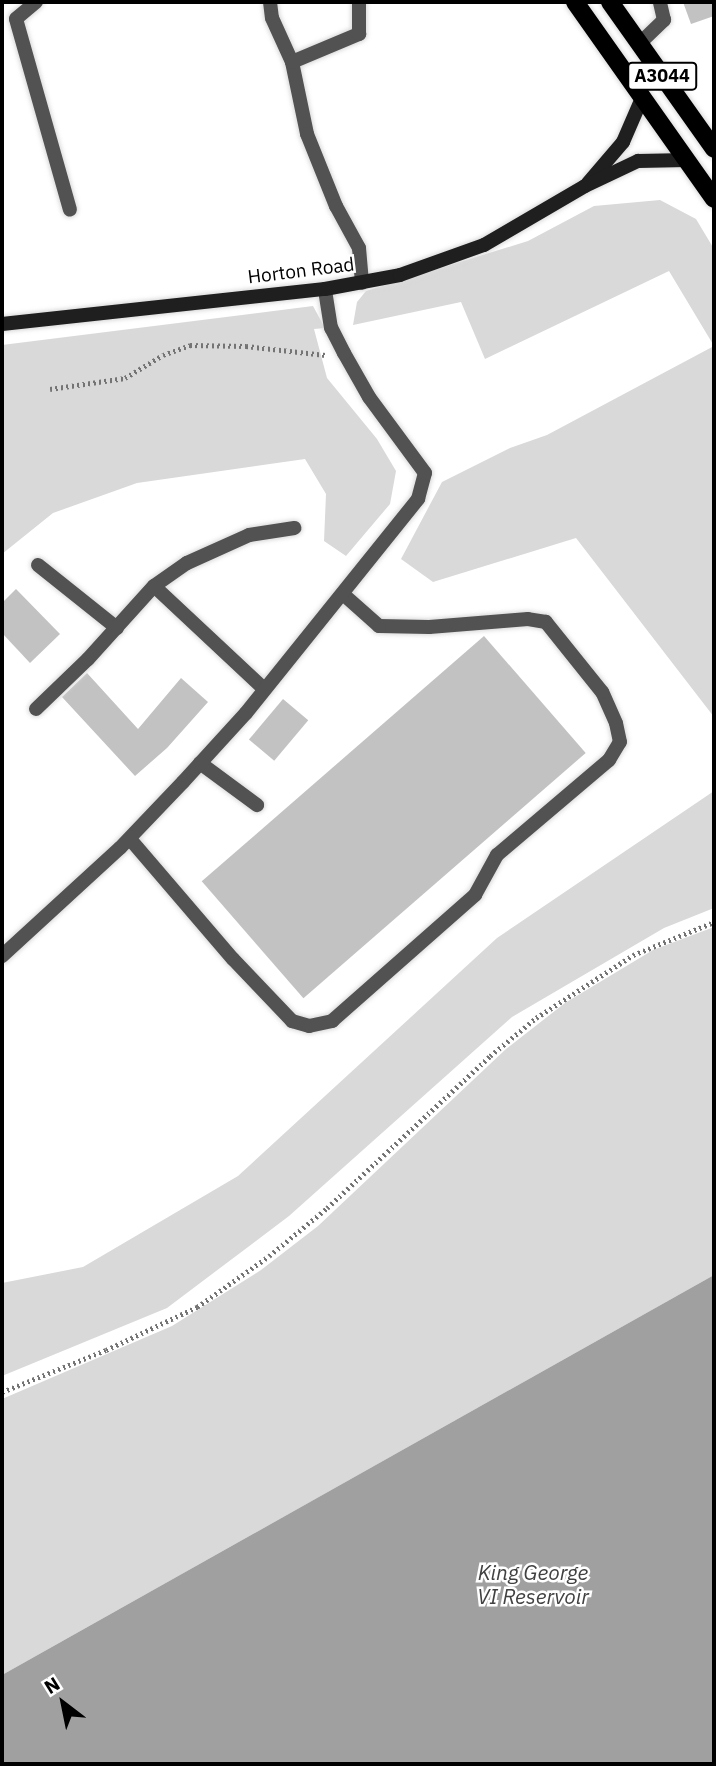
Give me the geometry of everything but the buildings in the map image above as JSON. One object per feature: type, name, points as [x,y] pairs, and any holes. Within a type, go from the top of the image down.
[{"type":"main road","name":"A3044","points":[[575,2],[714,199]]},
{"type":"main road","name":"A3044","points":[[610,2],[714,149]]},
{"type":"street","name":"Horton Road","points":[[585,186],[623,142],[642,98]]},
{"type":"street","name":"Horton Road","points":[[2,324],[325,289],[400,275],[484,245],[585,186],[638,162],[663,158],[687,160]]},
{"type":"lane","points":[[36,2],[16,19],[70,210]]},
{"type":"lane","points":[[270,2],[272,18],[292,62],[307,134],[336,206],[359,248],[362,283]]},
{"type":"lane","points":[[292,62],[359,34],[359,2]]},
{"type":"lane","points":[[639,44],[664,20],[660,2]]},
{"type":"lane","points":[[2,956],[130,839],[264,689],[418,499],[425,473],[369,397],[344,353],[331,328],[325,289]]},
{"type":"lane","points":[[36,709],[117,628],[154,586],[187,563],[248,535],[293,528]]},
{"type":"lane","points":[[38,565],[117,628]]},
{"type":"lane","points":[[154,586],[264,689]]},
{"type":"lane","points":[[130,839],[241,968],[292,1021],[309,1026],[332,1021],[475,895],[497,855],[609,760],[620,743],[616,723],[603,692],[546,622],[528,619],[429,627],[379,626],[343,594]]},
{"type":"lane","points":[[200,762],[257,805]]},
{"type":"path","points":[[50,390],[125,378],[163,355],[190,345],[246,346],[321,355],[344,353]]},
{"type":"path","points":[[2,1392],[106,1350],[197,1307],[269,1256],[327,1208],[490,1056],[536,1018],[633,955],[714,922]]},
{"type":"shaded area","points":[[660,200],[696,219],[714,249],[714,346],[669,271],[485,359],[461,302],[353,325],[357,302],[366,291],[528,241],[594,206]]},
{"type":"shaded area","points":[[313,306],[325,328],[314,329],[327,378],[377,439],[396,471],[390,504],[346,556],[324,541],[326,494],[305,459],[137,483],[53,513],[2,554],[2,345]]},
{"type":"shaded area","points":[[714,346],[714,717],[576,538],[433,582],[401,559],[442,482],[510,448],[547,435]]},
{"type":"shaded area","points":[[714,791],[714,908],[664,928],[512,1017],[289,1216],[167,1308],[2,1376],[2,1283],[83,1267],[238,1176],[497,938]]},
{"type":"shaded area","points":[[714,927],[714,1275],[2,1675],[2,1399],[172,1326],[261,1270],[318,1226],[506,1049],[565,1003],[653,950]]},
{"type":"water","name":"King George VI Reservoir","points":[[714,1275],[714,1764],[2,1764],[2,1675]]}]
